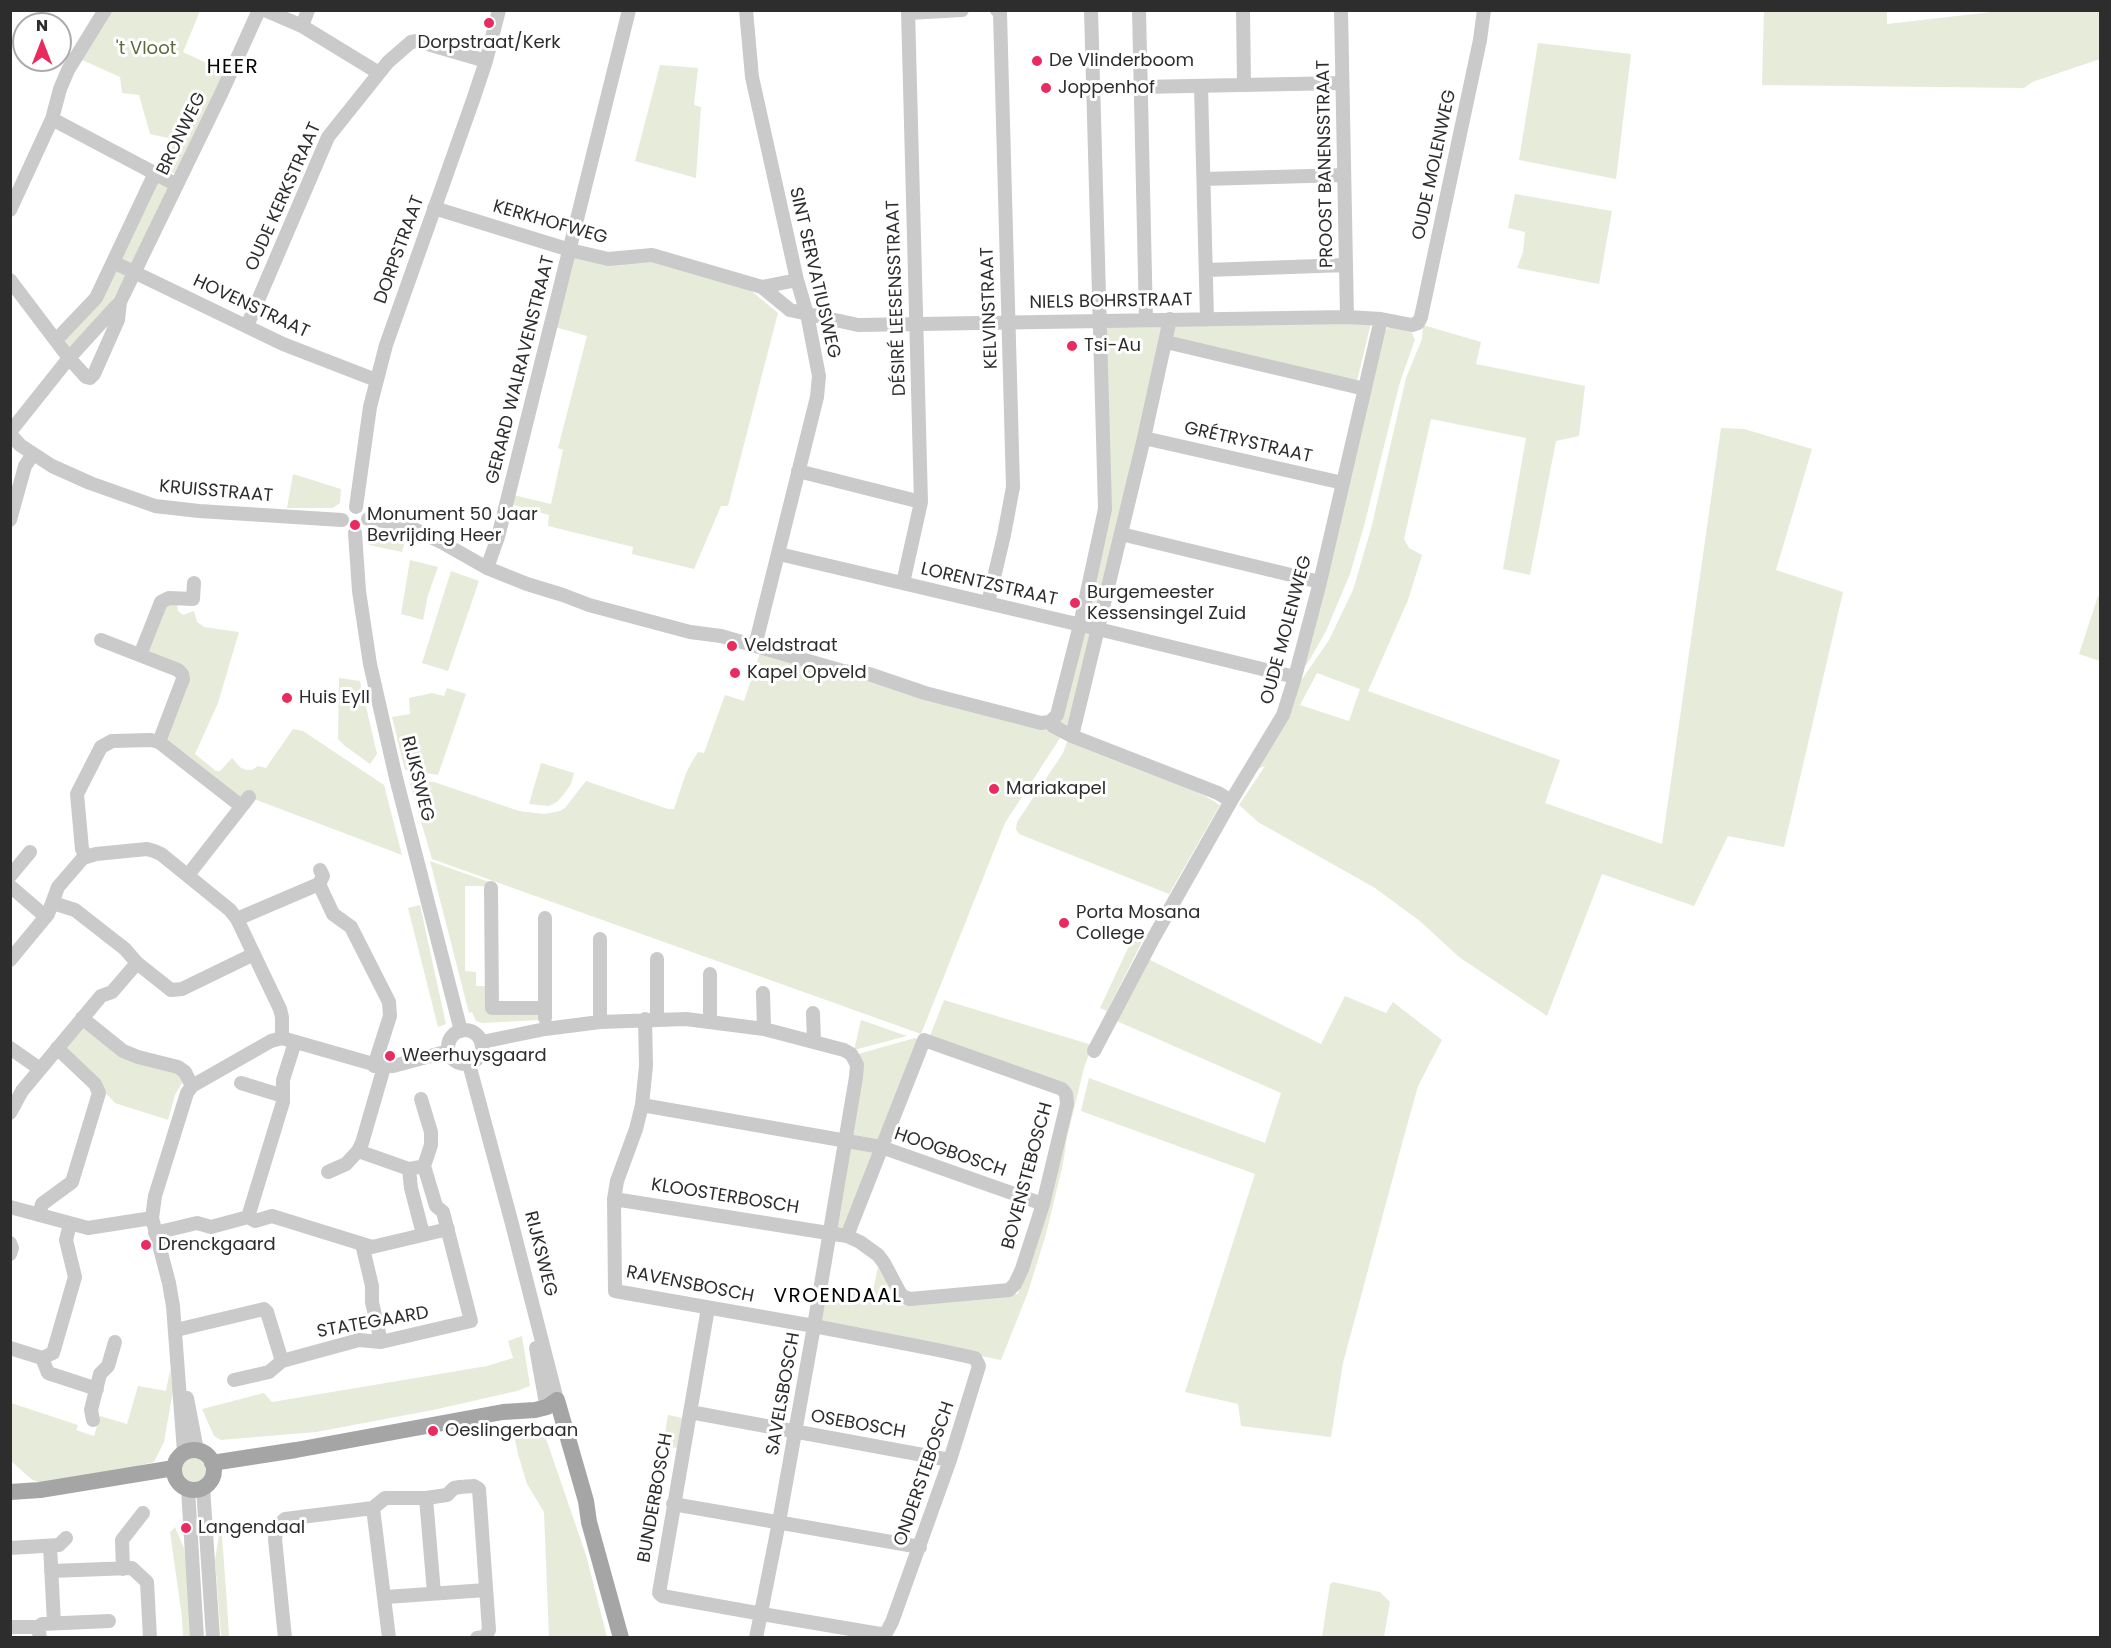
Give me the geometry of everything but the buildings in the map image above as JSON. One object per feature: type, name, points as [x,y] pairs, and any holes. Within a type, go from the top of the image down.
[{"type":"main road","points":[[212,1463],[503,1412],[535,1410],[550,1402]]},
{"type":"main road","name":"RIJKSWEG","points":[[550,1402],[586,1501],[589,1522],[621,1638]]},
{"type":"main road","points":[[10,1492],[185,1481],[213,1476],[212,1463],[205,1453],[190,1451],[177,1459],[185,1481]]},
{"type":"street","points":[[10,210],[16,186],[52,119],[68,70],[105,10]]},
{"type":"street","name":"BRONWEG","points":[[120,302],[259,10]]},
{"type":"street","points":[[265,10],[302,26],[379,73]]},
{"type":"street","points":[[302,26],[308,10]]},
{"type":"street","name":"DORPSTRAAT","points":[[356,507],[367,420],[376,380],[397,312],[486,62],[499,10]]},
{"type":"street","name":"GERARD WALRAVENSTRAAT","points":[[487,568],[498,537],[629,10]]},
{"type":"street","name":"SINT SERVATIUSWEG","points":[[746,10],[752,77],[818,367],[817,397],[755,646]]},
{"type":"street","points":[[908,12],[962,10]]},
{"type":"street","name":"KELVINSTRAAT","points":[[988,603],[1013,487],[1000,13],[997,10]]},
{"type":"street","points":[[368,519],[392,522],[420,532],[487,568],[527,585],[589,605],[690,632],[721,636],[843,671],[878,677],[925,693],[1020,718],[1041,723],[1050,722],[1057,715],[1080,625],[1105,509],[1091,10]]},
{"type":"street","points":[[1139,10],[1146,320]]},
{"type":"street","points":[[1243,10],[1244,85]]},
{"type":"street","name":"PROOST BANENSSTRAAT","points":[[1341,10],[1347,317]]},
{"type":"street","name":"OUDE MOLENWEG","points":[[1416,325],[1423,305],[1480,40],[1484,10]]},
{"type":"street","name":"DÉSIRÉ LEESENSSTRAAT","points":[[903,583],[921,502],[908,12]]},
{"type":"street","name":"OUDE KERKSTRAAT","points":[[247,326],[328,137],[379,73],[398,53],[414,41],[423,41],[486,62]]},
{"type":"street","points":[[1141,87],[1342,83]]},
{"type":"street","points":[[1201,86],[1207,319]]},
{"type":"street","points":[[52,119],[177,185]]},
{"type":"street","name":"BRONWEG","points":[[56,340],[96,298],[155,173]]},
{"type":"street","points":[[1204,179],[1344,176]]},
{"type":"street","name":"KERKHOFWEG","points":[[434,208],[570,250],[608,259],[652,255],[762,287],[790,310],[807,314]]},
{"type":"street","name":"HOVENSTRAAT","points":[[113,262],[305,353],[376,380]]},
{"type":"street","points":[[1207,270],[1346,265]]},
{"type":"street","points":[[10,280],[69,358],[86,377],[90,378],[94,374],[118,320],[120,302]]},
{"type":"street","name":"KERKHOFWEG","points":[[762,287],[797,280]]},
{"type":"street","points":[[10,433],[69,358],[120,302]]},
{"type":"street","name":"NIELS BOHRSTRAAT","points":[[807,314],[858,325],[1347,317],[1381,319],[1405,325],[1416,325]]},
{"type":"street","points":[[1072,736],[1144,438],[1170,319]]},
{"type":"street","name":"OUDE MOLENWEG","points":[[1094,1051],[1149,946],[1231,801],[1283,715],[1320,582],[1381,319]]},
{"type":"street","points":[[1166,342],[1365,389]]},
{"type":"street","name":"KRUISSTRAAT","points":[[10,433],[29,452],[52,466],[90,483],[155,506],[342,520]]},
{"type":"street","name":"GRÉTRYSTRAAT","points":[[1144,438],[1343,483]]},
{"type":"street","points":[[10,520],[29,452]]},
{"type":"street","points":[[798,471],[921,502]]},
{"type":"street","points":[[356,507],[365,511],[368,519],[364,530],[355,533],[346,529],[342,520],[347,510],[356,507]]},
{"type":"street","name":"RIJKSWEG","points":[[355,533],[359,591],[369,664],[461,1030]]},
{"type":"street","points":[[1121,534],[1320,582]]},
{"type":"street","name":"LORENTZSTRAAT","points":[[779,554],[1295,677]]},
{"type":"street","points":[[140,655],[161,602],[169,598],[193,599],[194,583]]},
{"type":"street","points":[[100,640],[178,670],[183,676],[159,742]]},
{"type":"street","points":[[1050,722],[1072,736],[1218,793],[1231,801]]},
{"type":"street","points":[[86,856],[82,849],[77,794],[101,747],[112,741],[159,742],[245,801],[188,875]]},
{"type":"street","points":[[10,960],[46,917],[58,887],[86,856],[151,850],[161,854],[230,909],[280,1009],[289,1040],[280,1112],[248,1217]]},
{"type":"street","points":[[10,876],[30,852]]},
{"type":"street","points":[[237,919],[319,884],[323,876],[320,870]]},
{"type":"street","points":[[319,884],[333,914],[351,927],[388,1002],[390,1016],[362,1143],[346,1164],[328,1172]]},
{"type":"street","points":[[10,886],[46,917]]},
{"type":"street","points":[[491,888],[492,1008],[545,1008]]},
{"type":"street","points":[[53,903],[75,910],[125,950],[168,989],[174,991],[254,954]]},
{"type":"street","points":[[545,918],[545,1029]]},
{"type":"street","points":[[600,939],[600,1022]]},
{"type":"street","points":[[651,1019],[657,959]]},
{"type":"street","points":[[10,1113],[19,1095],[100,996],[112,992],[137,963]]},
{"type":"street","points":[[710,974],[710,1021]]},
{"type":"street","points":[[763,993],[764,1029]]},
{"type":"street","points":[[813,1013],[814,1041]]},
{"type":"street","points":[[82,1018],[123,1051],[178,1067],[185,1072],[192,1086]]},
{"type":"street","name":"SAVELSBOSCH","points":[[482,1042],[545,1029],[600,1022],[651,1019],[710,1021],[764,1029],[814,1041],[851,1054],[857,1065],[814,1326],[756,1638]]},
{"type":"street","name":"RAVENSBOSCH","points":[[651,1019],[642,1105],[617,1181],[614,1199],[615,1291],[814,1326]]},
{"type":"street","points":[[461,1030],[474,1032],[482,1042],[479,1057],[469,1064],[457,1062],[448,1051],[451,1038],[461,1030]]},
{"type":"street","points":[[190,1451],[169,1283],[152,1218],[154,1196],[181,1108],[192,1086],[271,1041],[289,1040],[379,1066],[448,1051]]},
{"type":"street","name":"BOVENSTEBOSCH","points":[[924,1040],[1062,1089],[1066,1094],[1067,1104],[1043,1204],[1022,1269],[1015,1284],[1009,1290],[910,1299],[904,1297],[878,1255],[847,1236],[924,1040]]},
{"type":"street","points":[[10,1048],[40,1069]]},
{"type":"street","points":[[39,1215],[42,1204],[72,1182],[99,1093],[95,1084],[57,1048]]},
{"type":"street","name":"RIJKSWEG","points":[[469,1064],[535,1316],[550,1402]]},
{"type":"street","points":[[241,1083],[283,1096]]},
{"type":"street","points":[[155,1233],[196,1223],[211,1227],[248,1217],[255,1221],[272,1216],[372,1247],[448,1229],[443,1212],[436,1206],[424,1166],[431,1145],[431,1132],[421,1099]]},
{"type":"street","name":"HOOGBOSCH","points":[[642,1105],[881,1147],[1043,1204]]},
{"type":"street","points":[[358,1151],[410,1169],[424,1166]]},
{"type":"street","points":[[410,1169],[411,1188],[423,1234]]},
{"type":"street","name":"KLOOSTERBOSCH","points":[[614,1199],[847,1236]]},
{"type":"street","points":[[10,1207],[93,1228],[152,1218]]},
{"type":"street","points":[[10,1348],[42,1358],[53,1353],[75,1277],[66,1240],[70,1224]]},
{"type":"street","name":"STATEGAARD","points":[[234,1380],[269,1372],[282,1360],[359,1340],[381,1342],[471,1321],[448,1229]]},
{"type":"street","points":[[10,1243],[12,1248],[10,1254]]},
{"type":"street","points":[[362,1244],[372,1286],[372,1302],[381,1342]]},
{"type":"street","name":"BUNDERBOSCH","points":[[708,1308],[658,1593],[662,1596],[760,1614]]},
{"type":"street","points":[[176,1330],[264,1309],[267,1312],[282,1360]]},
{"type":"street","name":"ONDERSTEBOSCH","points":[[760,1614],[880,1634],[888,1632],[920,1547],[978,1374],[979,1366],[975,1358],[814,1326]]},
{"type":"street","points":[[93,1420],[91,1410],[100,1374],[108,1366],[115,1342]]},
{"type":"street","points":[[42,1358],[48,1373],[97,1389]]},
{"type":"street","name":"OSEBOSCH","points":[[690,1412],[950,1460]]},
{"type":"street","points":[[185,1481],[197,1638]]},
{"type":"street","points":[[185,1481],[213,1638]]},
{"type":"street","points":[[285,1638],[275,1539],[277,1527],[285,1519],[374,1508],[384,1498],[426,1498],[447,1495],[454,1488],[474,1486],[479,1489],[489,1630],[485,1637],[477,1638]]},
{"type":"street","points":[[426,1498],[434,1593]]},
{"type":"street","points":[[673,1504],[920,1547]]},
{"type":"street","points":[[374,1508],[389,1638]]},
{"type":"street","points":[[123,1569],[122,1540],[143,1513]]},
{"type":"street","points":[[10,1548],[59,1545],[66,1538]]},
{"type":"street","points":[[50,1546],[54,1623]]},
{"type":"street","points":[[51,1571],[132,1568],[147,1582],[150,1638]]},
{"type":"street","points":[[386,1597],[486,1590]]},
{"type":"street","points":[[10,1627],[39,1632],[42,1624],[109,1621]]},
{"type":"green space","name":"'t Vloot","points":[[112,11],[200,11],[183,52],[224,71],[176,175],[172,172],[168,138],[150,134],[139,95],[122,93],[120,77],[82,60]]},
{"type":"green space","points":[[1764,11],[1887,11],[1887,24],[2000,11],[2100,11],[2100,59],[2032,82],[2024,88],[1762,85]]},
{"type":"green space","points":[[1538,43],[1631,54],[1616,179],[1519,160]]},
{"type":"green space","points":[[660,65],[698,68],[694,105],[701,107],[696,178],[635,161]]},
{"type":"green space","points":[[159,178],[169,189],[132,266],[108,307],[70,348],[63,338],[75,328]]},
{"type":"green space","points":[[1515,194],[1612,211],[1599,284],[1517,268],[1523,252],[1525,232],[1508,228]]},
{"type":"green space","points":[[575,254],[655,261],[749,289],[778,313],[728,506],[721,506],[694,569],[632,554],[633,547],[548,526],[549,515],[510,504],[513,495],[551,504],[563,450],[558,448],[587,336],[555,327]]},
{"type":"green space","points":[[1166,323],[1096,624],[1084,622],[1104,533],[1103,324]]},
{"type":"green space","points":[[1173,323],[1371,323],[1357,381],[1171,340]]},
{"type":"green space","points":[[1423,325],[1481,342],[1476,364],[1585,386],[1579,436],[1556,441],[1530,575],[1503,569],[1526,438],[1431,419],[1404,539],[1409,548],[1422,555],[1408,600],[1368,691],[1560,760],[1545,803],[1662,844],[1721,428],[1744,429],[1812,449],[1776,570],[1843,592],[1784,847],[1728,836],[1694,906],[1602,874],[1547,1016],[1459,957],[1421,922],[1375,888],[1258,822],[1239,805],[1265,766],[1255,770],[1296,688],[1329,640],[1353,590],[1371,529],[1406,378],[1422,339]],"holes":[[[1317,673],[1360,689],[1349,721],[1300,705]]]},
{"type":"green space","points":[[1392,326],[1411,331],[1415,340],[1400,382],[1350,574],[1326,631],[1298,675],[1382,331]]},
{"type":"green space","points":[[293,474],[341,489],[340,503],[333,508],[287,508]]},
{"type":"green space","points":[[376,531],[400,533],[406,538],[402,552],[369,545],[369,537]]},
{"type":"green space","points":[[410,560],[438,567],[428,595],[423,620],[401,614]]},
{"type":"green space","points":[[451,571],[479,581],[448,671],[422,663]]},
{"type":"green space","points":[[2098,596],[2100,597],[2100,661],[2079,654]]},
{"type":"green space","points":[[163,604],[177,604],[178,611],[183,615],[194,611],[197,622],[204,627],[239,632],[218,703],[195,754],[216,771],[220,771],[232,758],[241,768],[247,770],[258,766],[266,768],[293,729],[303,731],[384,785],[402,855],[246,796],[241,800],[166,743],[186,691],[189,674],[187,669],[148,653]]},
{"type":"green space","points":[[1083,629],[1094,631],[1071,726],[1059,722]]},
{"type":"green space","points":[[760,653],[1001,715],[1062,735],[1005,823],[921,1034],[432,859],[410,784],[417,780],[434,782],[519,811],[544,814],[565,808],[586,781],[668,809],[674,809],[686,773],[698,752],[704,753],[725,695],[744,701]]},
{"type":"green space","points":[[339,678],[360,681],[377,754],[370,764],[338,739]]},
{"type":"green space","points":[[447,688],[466,694],[438,775],[405,770],[392,717],[410,714],[409,698],[432,693],[444,696]]},
{"type":"green space","points":[[1068,739],[1145,769],[1220,805],[1169,894],[1019,834],[1016,829],[1017,822],[1063,753]]},
{"type":"green space","points":[[541,763],[574,773],[571,784],[564,794],[557,802],[549,806],[529,804]]},
{"type":"green space","points":[[430,861],[489,882],[489,886],[465,886],[465,971],[476,972],[476,986],[488,986],[488,1012],[526,1012],[526,1015],[534,1015],[534,1012],[539,1014],[539,1020],[482,1023],[476,1021],[472,1012],[469,1013]]},
{"type":"green space","points":[[420,905],[446,1024],[438,1027],[408,908]]},
{"type":"green space","points":[[1136,931],[1146,934],[1107,1011],[1100,1008]]},
{"type":"green space","points":[[1144,957],[1321,1044],[1345,996],[1386,1013],[1393,1002],[1442,1040],[1418,1086],[1343,1363],[1331,1437],[1241,1426],[1238,1404],[1185,1392],[1255,1174],[1081,1111],[1089,1078],[1265,1143],[1281,1093],[1112,1019]]},
{"type":"green space","points":[[944,1000],[1092,1045],[1067,1137],[1063,1164],[1046,1234],[1028,1292],[1001,1360],[817,1323],[824,1287],[872,1295],[878,1267],[887,1283],[895,1306],[1018,1294],[1050,1191],[1070,1098],[930,1036]]},
{"type":"green space","points":[[861,1020],[907,1036],[854,1050]]},
{"type":"green space","points":[[82,1024],[180,1073],[183,1081],[175,1095],[168,1120],[115,1103],[62,1047]]},
{"type":"green space","points":[[915,1038],[919,1040],[877,1142],[851,1136],[858,1054]]},
{"type":"green space","points":[[849,1148],[874,1153],[843,1231],[834,1228]]},
{"type":"green space","points":[[522,1336],[530,1386],[517,1391],[433,1410],[316,1432],[221,1440],[214,1436],[202,1409],[264,1393],[272,1402],[487,1366],[513,1358],[508,1341]]},
{"type":"green space","points":[[170,1370],[173,1391],[164,1442],[154,1462],[141,1465],[134,1471],[42,1484],[31,1479],[11,1461],[11,1403],[78,1425],[76,1430],[94,1436],[100,1416],[127,1424],[138,1386],[166,1391]]},
{"type":"green space","points":[[668,1415],[682,1418],[677,1448],[663,1446]]},
{"type":"green space","points":[[512,1426],[544,1433],[586,1555],[607,1637],[549,1637],[544,1512],[527,1484]]},
{"type":"green space","points":[[194,1454],[205,1458],[209,1469],[205,1480],[194,1484],[183,1480],[179,1469],[183,1458]]},
{"type":"green space","points":[[221,1523],[229,1637],[221,1637],[215,1560]]},
{"type":"green space","points":[[175,1527],[184,1548],[189,1586],[191,1637],[183,1637],[170,1532]]},
{"type":"green space","points":[[1333,1582],[1380,1592],[1390,1602],[1384,1637],[1322,1637],[1330,1584]]},
{"type":"place","name":"Dorpstraat/Kerk","points":[[489,23]]},
{"type":"place","name":"De Vlinderboom","points":[[1037,61]]},
{"type":"place","name":"Joppenhof","points":[[1046,88]]},
{"type":"place","name":"Tsi-Au","points":[[1072,346]]},
{"type":"place","name":"Monument 50 Jaar Bevrijding Heer","points":[[355,525]]},
{"type":"place","name":"Burgemeester Kessensingel Zuid","points":[[1075,603]]},
{"type":"place","name":"Veldstraat","points":[[732,646]]},
{"type":"place","name":"Kapel Opveld","points":[[735,673]]},
{"type":"place","name":"Huis Eyll","points":[[287,698]]},
{"type":"place","name":"Mariakapel","points":[[994,789]]},
{"type":"place","name":"Porta Mosana College","points":[[1064,923]]},
{"type":"place","name":"Weerhuysgaard","points":[[390,1056]]},
{"type":"place","name":"Drenckgaard","points":[[146,1245]]},
{"type":"place","name":"Oeslingerbaan","points":[[433,1431]]},
{"type":"place","name":"Langendaal","points":[[186,1528]]},
{"type":"district","name":"HEER","points":[[233,68]]},
{"type":"district","name":"VROENDAAL","points":[[838,1297]]}]
